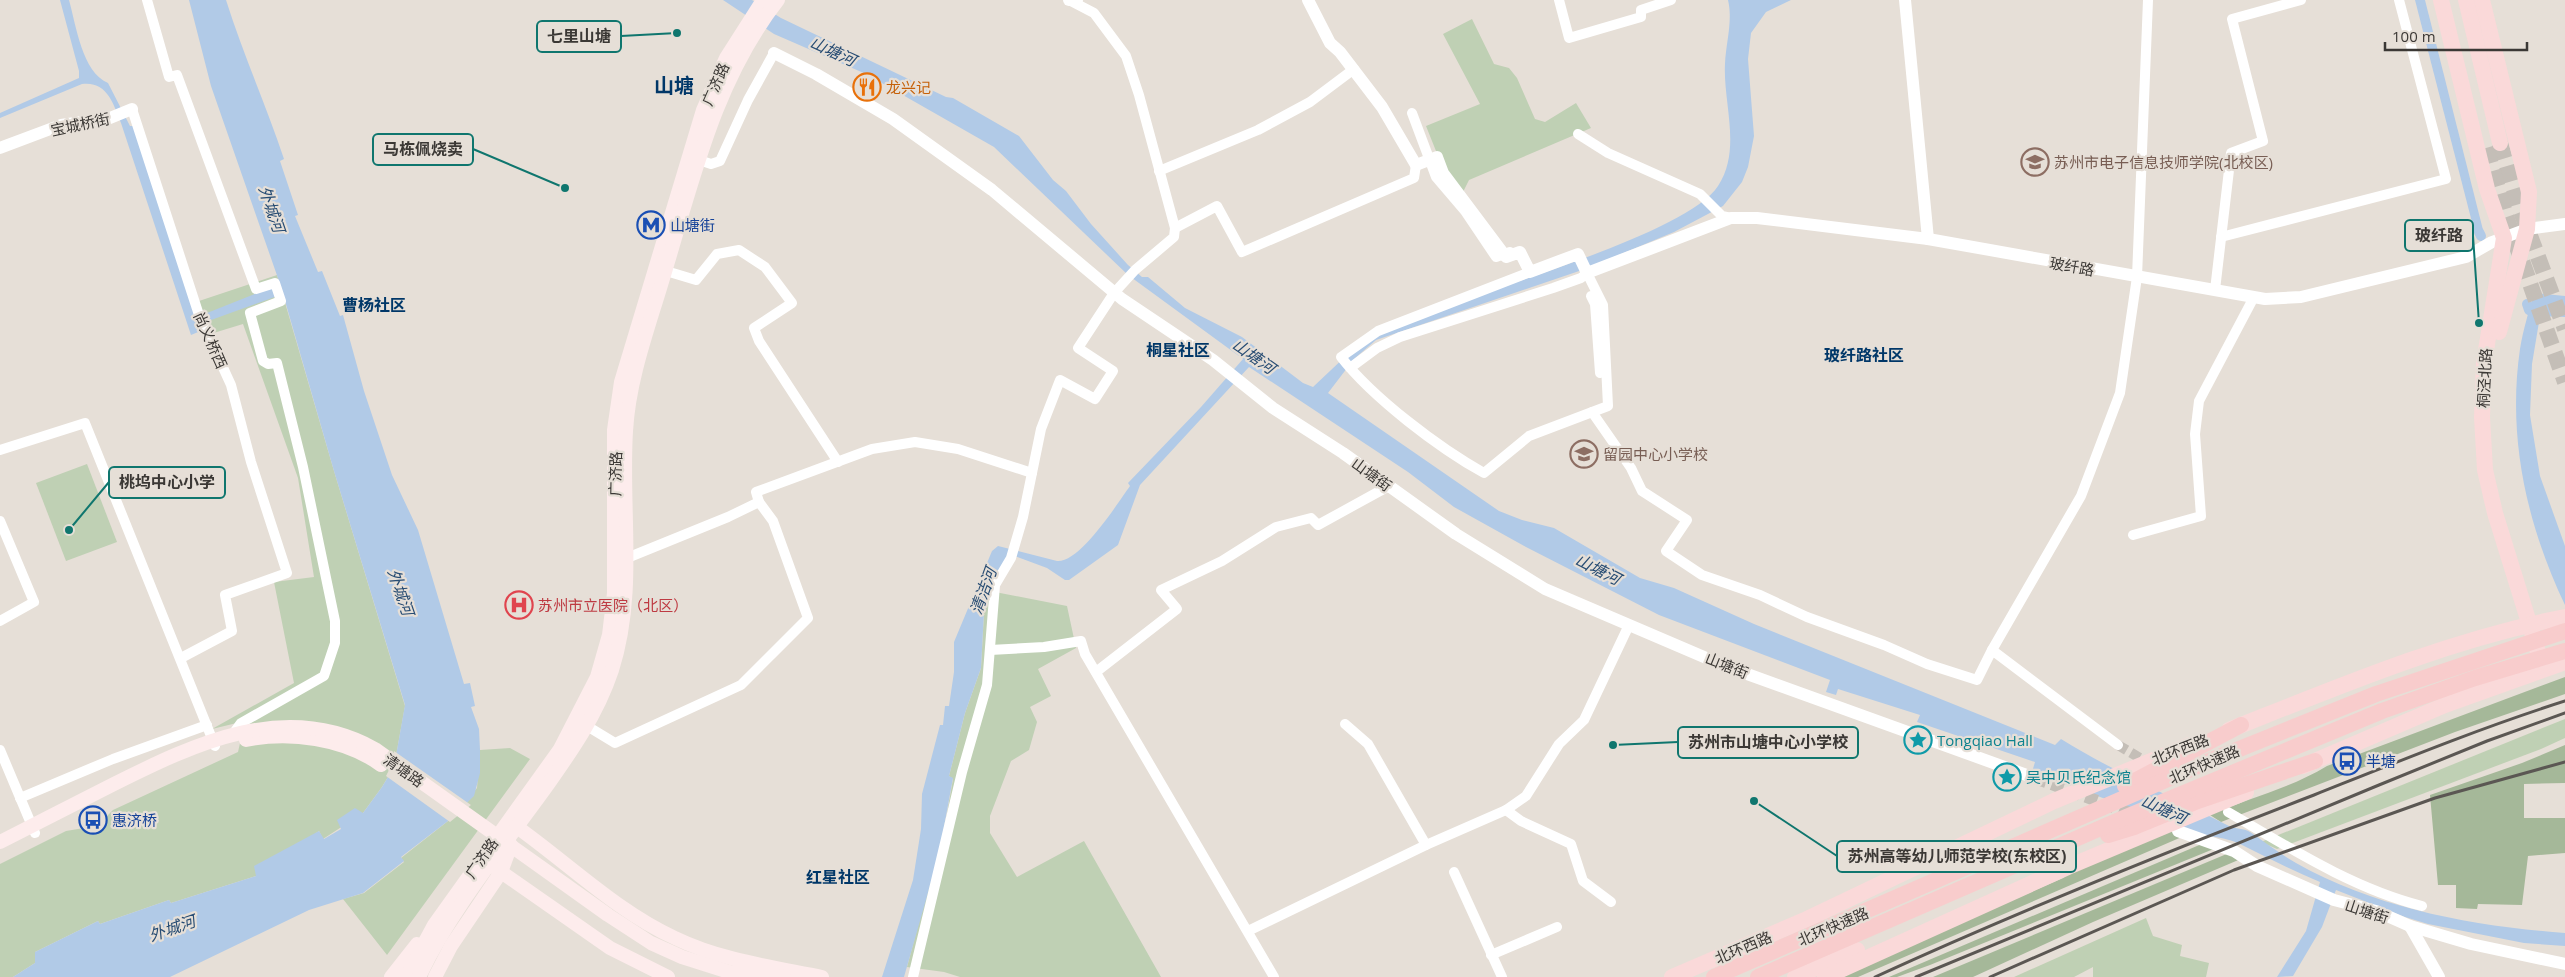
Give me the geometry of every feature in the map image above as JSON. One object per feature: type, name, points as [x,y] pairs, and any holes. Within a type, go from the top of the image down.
[{"type":"highway","name":"北环快速路","points":[[1714,977],[1901,897],[1999,842],[2086,809],[2147,782],[2207,762],[2376,694],[2565,631]]},
{"type":"highway","name":"北环快速路","points":[[1758,977],[2041,855],[2134,827],[2195,801],[2217,779],[2382,711],[2475,678],[2565,650]]},
{"type":"highway","points":[[2147,782],[2241,725]]},
{"type":"highway","points":[[2195,801],[2315,761]]},
{"type":"main road","name":"广济路","points":[[435,977],[512,824],[571,730],[591,690],[605,652],[614,593],[614,430],[618,398],[640,316],[726,58],[763,0]]},
{"type":"main road","name":"广济路","points":[[512,824],[576,746],[608,681],[618,647],[626,606],[626,448],[628,408],[632,385],[699,160],[709,112],[778,0]]},
{"type":"main road","name":"桐泾北路","points":[[2441,0],[2487,189],[2504,238],[2484,363],[2484,451],[2495,513],[2534,623],[2554,665]]},
{"type":"main road","points":[[2452,0],[2493,145],[2466,0]]},
{"type":"main road","name":"桐泾北路","points":[[2482,0],[2529,192],[2528,229],[2500,326],[2494,364],[2493,417],[2495,458],[2499,485],[2534,623]]},
{"type":"main road","name":"北环西路","points":[[1672,977],[1808,919],[2125,770],[2416,657],[2534,623],[2565,617]]},
{"type":"main road","points":[[2315,761],[2445,705],[2554,665]]},
{"type":"main road","name":"清塘路","points":[[0,842],[33,830],[233,734],[264,728],[295,732],[333,743],[375,760],[626,938],[669,961],[722,975],[784,977]]},
{"type":"main road","name":"清塘路","points":[[214,743],[295,732]]},
{"type":"main road","points":[[512,824],[630,912],[670,936],[709,951],[822,977]]},
{"type":"main road","points":[[1825,977],[2068,868],[2134,827]]},
{"type":"main road","name":"清塘路","points":[[0,851],[33,830]]},
{"type":"main road","name":"广济路","points":[[391,977],[408,953],[491,865]]},
{"type":"main road","name":"广济路","points":[[419,977],[445,932],[491,865]]},
{"type":"main road","points":[[491,865],[610,948],[668,977]]},
{"type":"main road","points":[[1795,977],[1932,918],[2068,868]]},
{"type":"main road","name":"广济路","points":[[406,977],[434,925]]},
{"type":"street","points":[[147,0],[169,77],[177,75],[256,289],[275,283],[281,301],[250,313],[263,361],[268,364],[277,363],[303,467],[334,621],[335,643],[324,676],[241,723],[233,734]]},
{"type":"street","points":[[914,977],[962,772],[988,685],[995,585],[1012,554],[1023,517],[1041,429],[1060,380],[1095,399],[1113,371],[1078,348],[1114,293],[1135,270],[1174,237],[1175,228],[1140,94],[1126,56],[1094,13],[1073,0]]},
{"type":"street","points":[[1175,228],[1217,206],[1242,252],[1414,178],[1416,165],[1382,107],[1354,69],[1330,43],[1308,0]]},
{"type":"street","points":[[1559,0],[1569,38],[1641,17],[1641,10],[1671,0]]},
{"type":"street","points":[[1905,0],[1928,239]]},
{"type":"street","points":[[1592,412],[1631,468],[1642,491],[1687,520],[1666,551],[1702,575],[1760,594],[1807,617],[1884,645],[1927,664],[1977,680],[1992,650],[2081,496],[2120,393],[2137,277],[2148,0]]},
{"type":"street","points":[[2215,290],[2231,153],[2263,141],[2232,19],[2301,0]]},
{"type":"street","points":[[2221,237],[2446,179],[2399,0]]},
{"type":"street","points":[[699,160],[711,164],[720,161],[748,100],[774,53]]},
{"type":"street","name":"山塘街","points":[[774,53],[816,74],[893,119],[992,190],[1114,293],[1234,376],[1273,408],[1344,453],[1456,534],[1545,589],[1725,666],[2034,778]]},
{"type":"street","points":[[1159,171],[1258,130],[1310,102],[1354,69]]},
{"type":"street","name":"宝城桥街","points":[[0,148],[61,125],[124,112]]},
{"type":"street","name":"尚义桥西","points":[[124,112],[201,320],[231,385],[252,462],[287,573],[225,594],[232,631],[181,658]]},
{"type":"street","points":[[1412,113],[1436,177],[1464,211],[1496,258],[1515,250],[1527,271]]},
{"type":"street","points":[[1350,368],[1377,348],[1400,337],[1585,274],[1726,217],[1700,194],[1608,153],[1578,134]]},
{"type":"street","points":[[1416,165],[1436,157],[1442,172],[1506,257],[1520,252],[1527,271]]},
{"type":"street","name":"玻纤路","points":[[1726,217],[1757,218],[1928,239],[2265,299],[2301,297],[2466,256],[2528,229],[2565,224]]},
{"type":"street","points":[[666,271],[696,280],[717,254],[739,250],[765,267],[792,303],[754,328],[759,341],[838,462]]},
{"type":"street","points":[[1585,274],[1602,306],[1608,406],[1529,436],[1484,473],[1421,432],[1350,368],[1342,358],[1365,338],[1378,331],[1527,271],[1578,254],[1595,304],[1599,369],[1605,402]]},
{"type":"street","points":[[2133,535],[2201,516],[2195,434],[2199,402],[2254,297]]},
{"type":"street","points":[[0,450],[85,423],[214,743]]},
{"type":"street","points":[[587,726],[615,743],[741,685],[808,618],[773,522],[759,502],[756,492],[872,449],[915,442],[958,449],[1032,473]]},
{"type":"street","points":[[1096,672],[1177,610],[1161,590],[1222,561],[1276,526],[1311,518],[1318,525],[1389,486]]},
{"type":"street","points":[[627,558],[720,521],[759,502]]},
{"type":"street","points":[[0,521],[34,602],[0,621]]},
{"type":"street","points":[[1248,931],[1426,844],[1506,810],[1526,796],[1559,744],[1584,720],[1628,625]]},
{"type":"street","points":[[990,650],[1044,647],[1080,641],[1096,672],[1274,977]]},
{"type":"street","points":[[1992,650],[2118,745]]},
{"type":"street","points":[[1345,724],[1368,744],[1426,844]]},
{"type":"street","points":[[20,798],[113,759],[207,725]]},
{"type":"street","points":[[0,750],[33,830]]},
{"type":"street","points":[[1506,810],[1521,821],[1571,844],[1583,881],[1611,902]]},
{"type":"street","points":[[2228,812],[2322,866],[2397,900],[2422,906]]},
{"type":"street","name":"山塘街","points":[[2178,831],[2234,851],[2257,866],[2316,894],[2376,912],[2410,926],[2493,949],[2565,964]]},
{"type":"street","points":[[1454,872],[1502,977]]},
{"type":"street","points":[[1491,955],[1557,926]]},
{"type":"street","points":[[2410,926],[2439,977]]},
{"type":"green space","points":[[1472,19],[1494,64],[1509,68],[1517,78],[1535,119],[1545,122],[1576,103],[1591,128],[1469,180],[1462,194],[1444,171],[1426,126],[1480,104],[1443,34]]},
{"type":"green space","points":[[277,275],[405,706],[394,767],[363,813],[323,839],[319,831],[256,876],[171,903],[169,900],[100,924],[98,921],[35,952],[35,963],[13,977],[0,977],[0,864],[66,831],[84,828],[101,822],[113,810],[238,752],[245,721],[212,729],[294,683],[274,582],[314,577],[298,478],[243,324],[207,335],[190,304]]},
{"type":"green space","points":[[87,464],[117,542],[66,561],[36,483]]},
{"type":"green space","points":[[990,591],[1067,606],[1076,648],[1038,669],[1051,696],[1030,707],[1037,722],[1029,750],[1011,761],[990,816],[990,833],[1017,877],[1084,841],[1161,977],[960,977],[944,972],[907,967],[946,819],[953,779],[949,776],[965,713],[981,668],[984,612]]},
{"type":"green space","points":[[2565,677],[2565,694],[2455,732],[2221,822],[2210,815],[2299,781],[2327,766]]},
{"type":"green space","points":[[2565,719],[2565,738],[2541,749],[2277,849],[2261,842]]},
{"type":"green space","points":[[2565,745],[2565,783],[2524,784],[2524,818],[2565,818],[2565,853],[2528,856],[2522,905],[2478,904],[2477,909],[2456,908],[2456,885],[2438,885],[2430,795],[2522,763]]},
{"type":"green space","points":[[510,748],[530,759],[387,955],[343,899],[364,893],[404,862],[401,858],[448,821],[477,788],[480,750]]},
{"type":"green space","points":[[2167,830],[2184,836],[1858,977],[1836,977],[2063,878],[2076,868]]},
{"type":"green space","points":[[2204,843],[2216,848],[1930,965],[1897,977],[1889,977]]},
{"type":"green space","points":[[2229,853],[2243,858],[2093,922],[1973,977],[1933,977]]},
{"type":"green space","points":[[2146,918],[2153,936],[2182,945],[2180,956],[2209,963],[2206,977],[2093,977],[2093,967],[2074,977],[2014,977]]},
{"type":"water","name":"外城河","points":[[60,0],[69,0],[81,47],[86,58],[99,77],[108,83],[130,126],[133,126],[202,315],[280,284],[211,86],[189,0],[226,0],[284,159],[280,161],[298,215],[295,216],[318,272],[322,271],[340,316],[343,315],[364,391],[392,475],[418,530],[464,684],[470,683],[475,706],[471,707],[479,729],[480,773],[474,796],[448,821],[401,857],[404,861],[363,893],[309,910],[170,977],[13,977],[35,963],[35,952],[98,921],[100,924],[169,900],[171,903],[256,876],[254,866],[319,831],[324,839],[341,829],[337,820],[355,808],[363,813],[394,767],[405,705],[283,294],[200,324],[203,330],[191,335],[121,123],[108,95],[98,86],[82,84],[0,118],[0,113],[79,78],[79,71]]},
{"type":"water","points":[[723,0],[752,0],[781,18],[946,97],[953,98],[1019,136],[1053,180],[1066,191],[1091,224],[1128,265],[1142,277],[1148,277],[1185,308],[1242,337],[1303,383],[1313,387],[1349,353],[1370,338],[1478,296],[1614,247],[1679,217],[1703,201],[1718,186],[1725,172],[1729,157],[1730,126],[1725,79],[1730,24],[1728,0],[1791,0],[1766,12],[1751,33],[1748,59],[1754,136],[1748,167],[1742,182],[1723,206],[1674,232],[1585,269],[1376,340],[1354,359],[1328,393],[1499,511],[1522,520],[1554,528],[1640,578],[1674,588],[1754,624],[2055,745],[2061,739],[2123,773],[2229,826],[2248,831],[2284,856],[2327,879],[2393,904],[2427,913],[2496,926],[2565,933],[2565,946],[2524,943],[2428,924],[2336,890],[2322,927],[2293,976],[2277,977],[2306,931],[2320,882],[2235,842],[2189,831],[2032,772],[2035,762],[1917,722],[1920,715],[1838,689],[1836,695],[1826,692],[1830,680],[1659,615],[1526,547],[1454,507],[1408,472],[1249,367],[1140,485],[1118,545],[1069,580],[1065,580],[1047,568],[1015,556],[990,591],[984,612],[981,668],[965,713],[949,776],[953,778],[939,854],[904,977],[882,977],[913,880],[921,829],[922,794],[940,725],[943,725],[945,706],[949,706],[954,672],[954,642],[992,551],[998,546],[1057,561],[1066,559],[1076,553],[1087,543],[1107,518],[1130,486],[1128,483],[1201,407],[1243,359],[1128,275],[994,147],[866,74],[774,34]]},
{"type":"water","points":[[2415,0],[2425,0],[2483,230],[2475,234]]},
{"type":"water","points":[[2534,293],[2565,296],[2565,317],[2540,316],[2532,364],[2530,415],[2540,476],[2565,546],[2565,605],[2540,544],[2523,480],[2519,448],[2516,415],[2520,349]]},
{"type":"pier","points":[[394,751],[471,805],[450,822],[386,776],[391,766]]},
{"type":"waterway","points":[[2479,232],[2481,236]]},
{"type":"waterway","points":[[2527,304],[2529,310]]},
{"type":"tunnel","points":[[2500,143],[2520,209],[2565,329]]},
{"type":"tunnel","points":[[2486,148],[2506,216],[2565,382]]},
{"type":"tunnel","points":[[2118,745],[2150,764]]},
{"type":"tunnel","points":[[2035,778],[2138,816]]},
{"type":"railway","points":[[1875,977],[2038,905],[2148,860],[2439,746],[2565,701]]},
{"type":"railway","points":[[1916,977],[2487,741],[2565,713]]},
{"type":"railway","points":[[1990,977],[2234,870],[2435,798],[2565,762]]},
{"type":"place","name":"七里山塘","points":[[677,33]]},
{"type":"place","name":"龙兴记","points":[[867,87]]},
{"type":"place","name":"苏州市电子信息技师学院(北校区)","points":[[2035,162]]},
{"type":"place","name":"马栋佩烧卖","points":[[565,188]]},
{"type":"place","name":"山塘街","points":[[651,225]]},
{"type":"place","name":"玻纤路","points":[[2479,323]]},
{"type":"place","name":"留园中心小学校","points":[[1584,454]]},
{"type":"place","name":"桃坞中心小学","points":[[69,530]]},
{"type":"place","name":"苏州市立医院（北区）","points":[[519,605]]},
{"type":"place","name":"Tongqiao Hall","points":[[1918,740]]},
{"type":"place","name":"苏州市山塘中心小学校","points":[[1613,745]]},
{"type":"place","name":"半塘","points":[[2347,761]]},
{"type":"place","name":"吴中贝氏纪念馆","points":[[2007,777]]},
{"type":"place","name":"苏州高等幼儿师范学校(东校区)","points":[[1754,801]]},
{"type":"place","name":"惠济桥","points":[[93,820]]},
{"type":"district","name":"山塘","points":[[674,85]]},
{"type":"district","name":"曹杨社区","points":[[374,305]]},
{"type":"district","name":"桐星社区","points":[[1178,350]]},
{"type":"district","name":"玻纤路社区","points":[[1864,355]]},
{"type":"district","name":"红星社区","points":[[838,877]]},
{"type":"water label","name":"山塘河","points":[[833,51]]},
{"type":"water label","name":"山塘河","points":[[1254,356]]},
{"type":"water label","name":"山塘河","points":[[1598,569]]},
{"type":"water label","name":"清洁河","points":[[983,591]]},
{"type":"water label","name":"山塘河","points":[[2164,809]]}]
